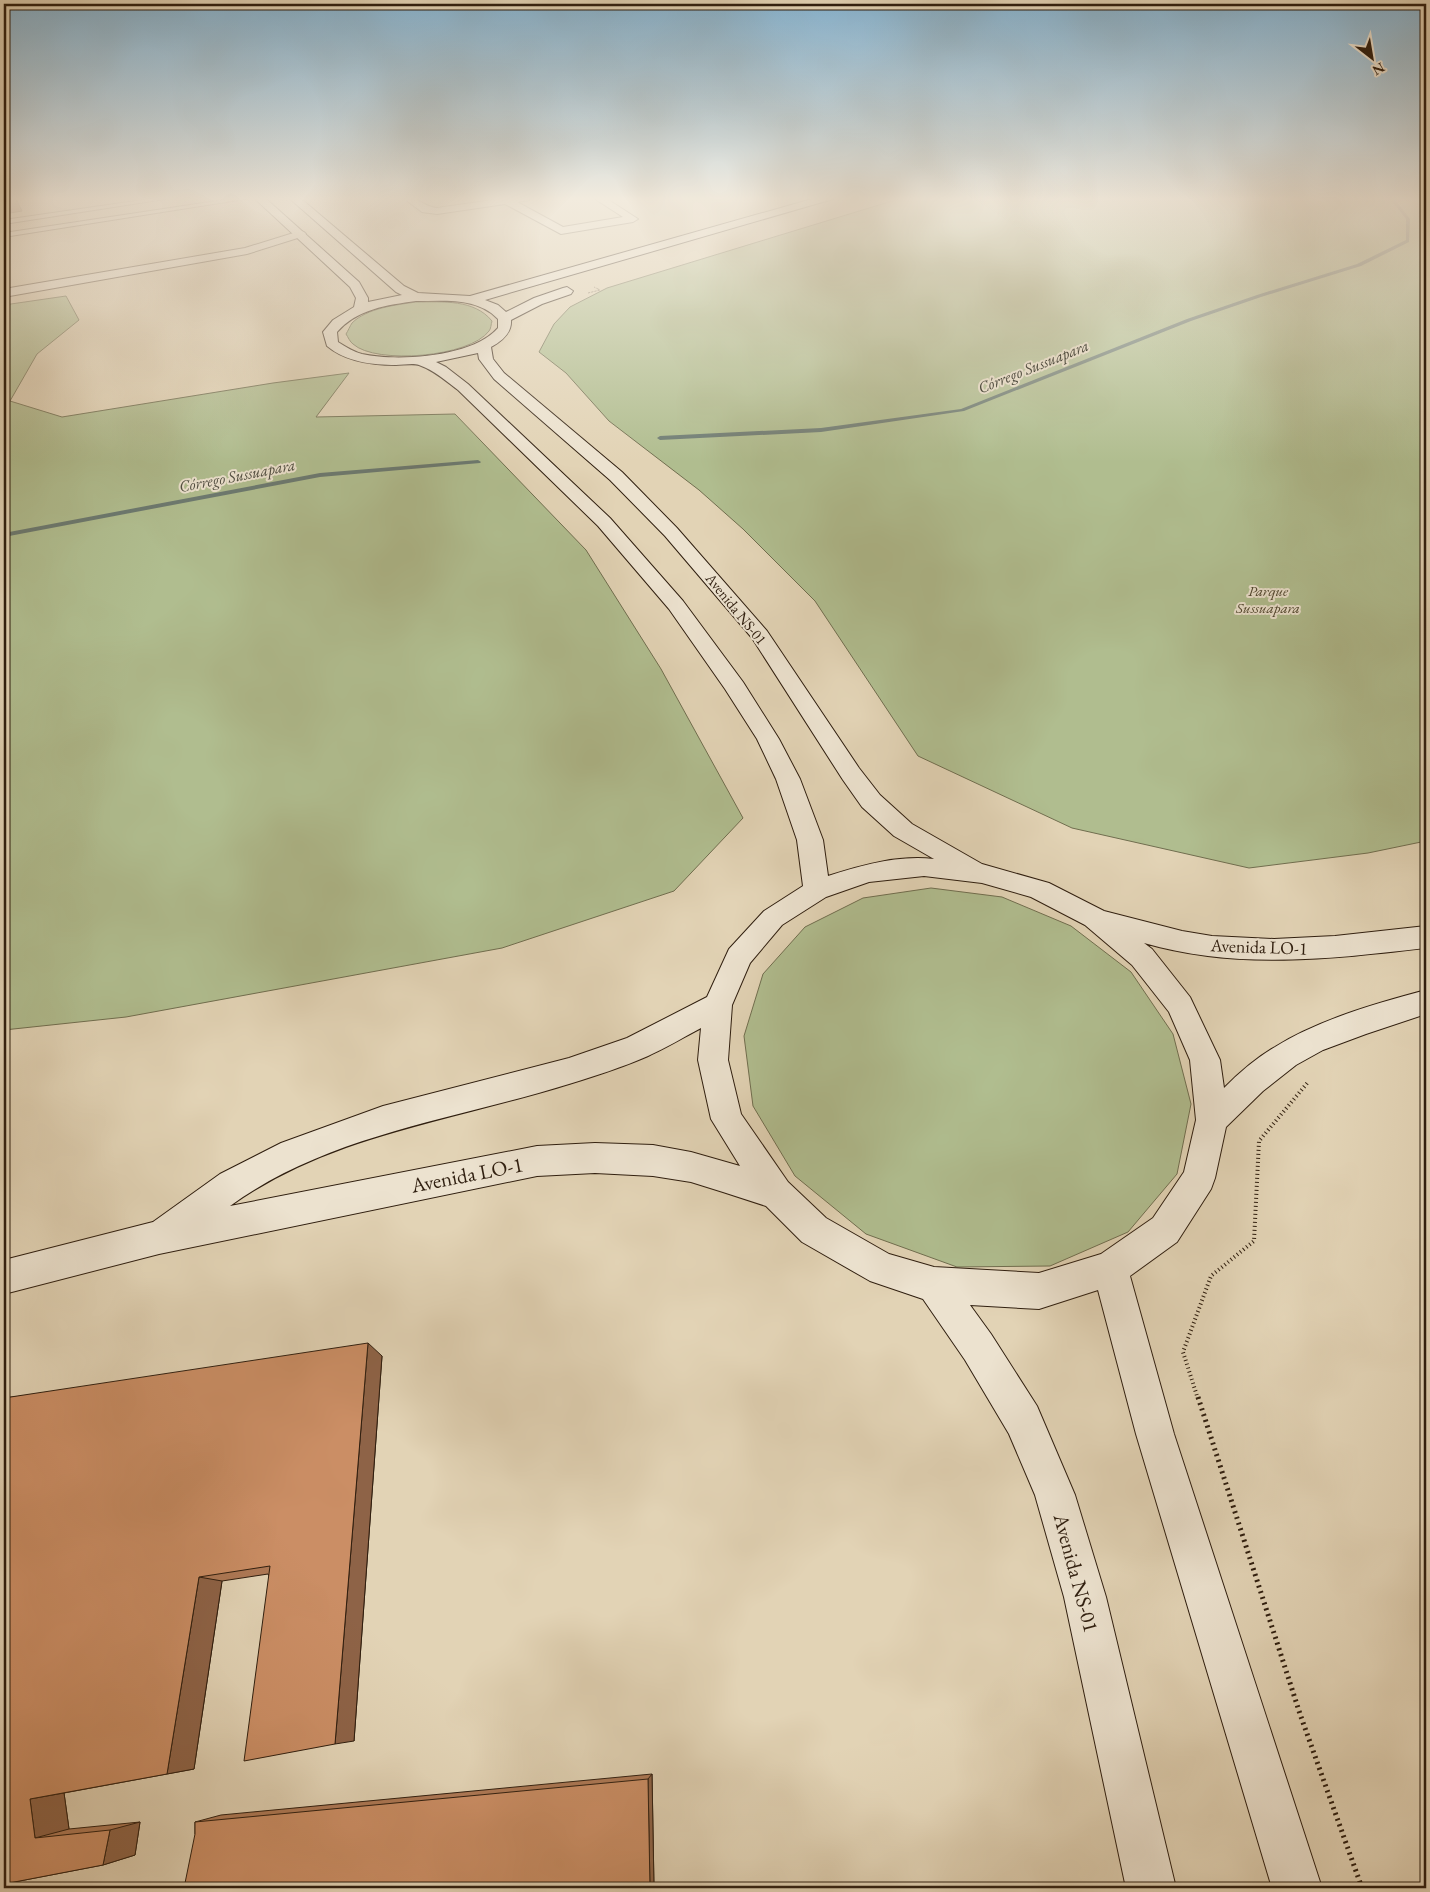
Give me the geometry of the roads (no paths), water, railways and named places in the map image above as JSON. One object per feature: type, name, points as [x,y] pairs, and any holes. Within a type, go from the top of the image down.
[{"type":"street","points":[[4,292],[44,285]]},
{"type":"street","points":[[355,285],[362,298],[360,309]]},
{"type":"street","points":[[396,285],[416,297]]},
{"type":"street","points":[[469,300],[521,285]]},
{"type":"street","points":[[504,318],[538,300],[589,285]]},
{"type":"street","points":[[416,297],[444,297],[469,300],[492,307],[504,318],[504,329],[497,337],[484,346],[463,353],[422,361],[391,362],[364,359],[343,352],[332,343],[330,332],[338,322],[360,309],[393,300],[416,297]]},
{"type":"street","name":"Avenida NS-01","points":[[484,346],[486,359],[499,376],[616,476],[671,532],[722,590],[760,636],[851,774],[872,801],[904,830],[982,873]]},
{"type":"street","points":[[422,361],[441,370],[463,387],[604,522],[676,605],[735,687],[768,738],[788,779],[810,840],[817,890]]},
{"type":"street","points":[[924,867],[982,873],[1040,890],[1094,918],[1142,957],[1180,1005],[1205,1060],[1212,1120],[1199,1178],[1165,1230],[1110,1270],[1039,1291],[934,1285],[882,1269],[814,1230],[776,1194],[727,1119],[713,1060],[718,1005],[739,957],[773,918],[817,890],[868,873],[924,867]]},
{"type":"street","name":"Avenida LO-1","points":[[1094,918],[1183,942],[1244,949],[1325,949],[1426,937]]},
{"type":"street","points":[[1212,1120],[1260,1074],[1296,1049],[1354,1024],[1426,1002]]},
{"type":"street","name":"Avenida LO-1","points":[[159,1237],[232,1185],[292,1154],[383,1120],[569,1071],[637,1047],[718,1005]]},
{"type":"street","name":"Avenida LO-1","points":[[4,1278],[159,1237],[537,1161],[597,1158],[639,1159],[690,1167],[776,1194]]},
{"type":"street","points":[[1110,1270],[1155,1434],[1296,1888]]},
{"type":"street","name":"Avenida NS-01","points":[[934,1285],[978,1348],[1023,1420],[1055,1495],[1084,1597],[1151,1888]]},
{"type":"waterway","name":"Córrego Sussuapara","points":[[660,438],[821,430],[962,410],[1189,320],[1294,285]]},
{"type":"waterway","name":"Córrego Sussuapara","points":[[4,535],[320,475],[478,462]]},
{"type":"park label","name":"Parque Sussuapara","points":[[1268,600]]}]
